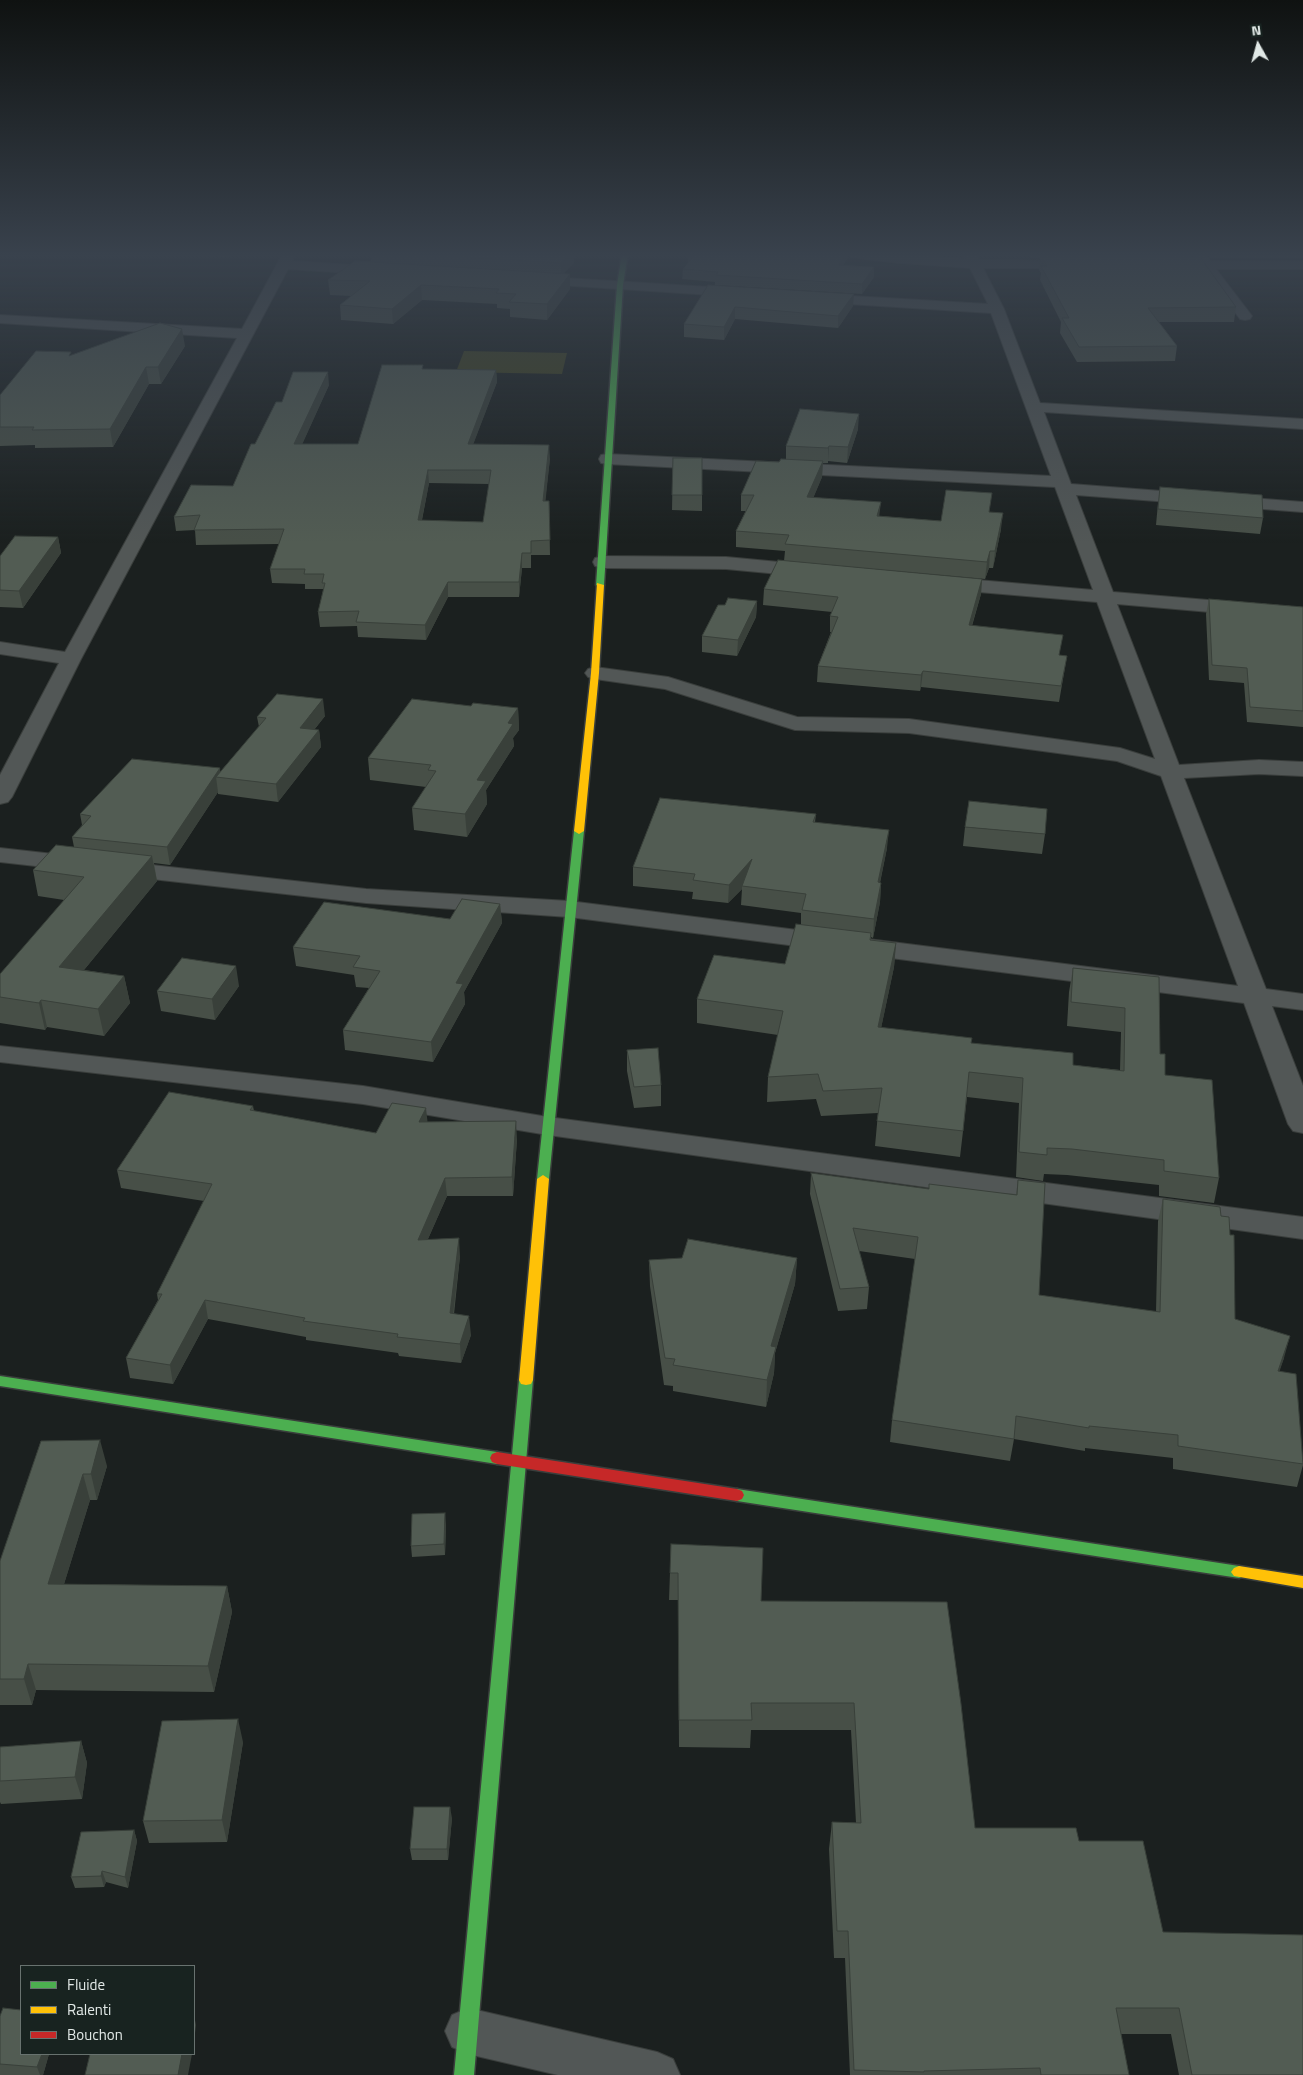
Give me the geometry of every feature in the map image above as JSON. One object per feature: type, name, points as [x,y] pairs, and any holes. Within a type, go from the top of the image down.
[{"type":"street","points":[[0,797],[71,659],[237,350]]},
{"type":"street","points":[[464,2075],[548,1126],[569,909],[595,673],[615,350]]},
{"type":"street","points":[[1012,350],[1303,1124]]},
{"type":"street","points":[[1034,407],[1303,424]]},
{"type":"street","points":[[607,459],[1064,485],[1303,506]]},
{"type":"street","points":[[602,562],[726,563],[833,573]]},
{"type":"street","points":[[921,581],[1303,614]]},
{"type":"street","points":[[0,648],[71,659]]},
{"type":"street","points":[[595,673],[668,683],[795,723],[909,726],[1120,754],[1172,772],[1259,767],[1303,769]]},
{"type":"street","points":[[0,855],[366,896],[569,909],[1303,1002]]},
{"type":"street","points":[[0,1054],[363,1095],[548,1126],[1303,1228]]},
{"type":"street","points":[[0,1381],[1303,1582]]},
{"type":"street","points":[[468,2031],[657,2075]]},
{"type":"green space","points":[[464,351],[567,353],[562,374],[456,372]]},
{"type":"building","points":[[86,350],[169,350],[158,367],[146,367],[110,429],[32,430],[34,427],[0,427],[0,395],[36,351],[71,352],[69,356]]},
{"type":"building","points":[[382,365],[423,365],[422,369],[496,370],[468,444],[549,445],[543,501],[549,501],[550,540],[531,541],[531,553],[522,553],[519,582],[448,582],[425,625],[356,622],[359,611],[318,612],[325,583],[322,583],[324,574],[304,574],[305,569],[270,569],[284,529],[194,530],[200,515],[174,517],[191,485],[233,486],[251,444],[255,444],[276,402],[282,402],[293,372],[328,372],[294,444],[358,444]],"holes":[[[428,470],[491,470],[483,522],[418,520]]]},
{"type":"building","points":[[800,409],[859,414],[848,447],[786,446]]},
{"type":"building","points":[[673,458],[702,458],[702,495],[672,495]]},
{"type":"building","points":[[781,459],[823,461],[807,497],[881,502],[877,516],[941,521],[946,490],[992,493],[989,512],[1003,513],[995,551],[990,551],[987,562],[785,544],[789,535],[736,531],[754,495],[741,495],[756,461],[779,462]]},
{"type":"building","points":[[1160,487],[1262,495],[1263,518],[1158,509]]},
{"type":"building","points":[[15,536],[58,537],[19,591],[0,590],[0,556]]},
{"type":"building","points":[[778,560],[982,579],[969,625],[1063,635],[1059,655],[1067,656],[1061,686],[923,671],[921,675],[818,666],[838,617],[830,616],[838,597],[764,589]]},
{"type":"building","points":[[728,598],[757,601],[738,640],[702,636],[718,605],[725,605]]},
{"type":"building","points":[[1209,599],[1303,607],[1303,711],[1250,707],[1247,668],[1212,665]]},
{"type":"building","points":[[277,694],[323,699],[300,728],[319,730],[276,784],[216,777],[266,718],[257,717]]},
{"type":"building","points":[[412,699],[471,706],[473,703],[518,708],[508,723],[513,724],[477,780],[486,781],[465,814],[412,808],[436,771],[428,770],[431,765],[368,758]]},
{"type":"building","points":[[132,759],[220,768],[167,847],[72,837],[91,816],[80,814]]},
{"type":"building","points":[[660,798],[816,814],[813,822],[889,830],[878,882],[881,883],[874,919],[802,910],[806,894],[742,886],[752,859],[729,885],[693,880],[695,874],[633,867]]},
{"type":"building","points":[[969,801],[1047,809],[1045,834],[965,827]]},
{"type":"building","points":[[56,845],[152,856],[59,967],[124,976],[98,1009],[41,1000],[39,1003],[0,997],[0,974],[84,877],[33,870]]},
{"type":"building","points":[[462,899],[500,904],[456,983],[463,984],[431,1042],[343,1030],[380,971],[353,967],[360,956],[293,947],[324,902],[450,919]]},
{"type":"building","points":[[796,924],[871,933],[870,940],[896,943],[878,1027],[972,1038],[971,1043],[1073,1053],[1073,1065],[1124,1071],[1125,1008],[1071,1002],[1073,968],[1159,977],[1160,1054],[1165,1054],[1165,1075],[1212,1080],[1219,1178],[1164,1171],[1164,1160],[1072,1149],[1047,1148],[1047,1155],[1019,1152],[1023,1078],[969,1072],[963,1131],[877,1121],[882,1088],[823,1091],[818,1074],[768,1077],[783,1011],[697,999],[714,955],[785,964]]},
{"type":"building","points":[[182,958],[236,966],[212,999],[157,991]]},
{"type":"building","points":[[658,1048],[661,1085],[634,1087],[627,1050]]},
{"type":"building","points":[[169,1092],[253,1106],[250,1110],[376,1133],[392,1103],[426,1108],[419,1122],[516,1121],[512,1177],[445,1178],[418,1240],[459,1238],[450,1313],[469,1316],[460,1344],[397,1337],[398,1334],[303,1321],[305,1318],[205,1300],[170,1365],[126,1358],[162,1294],[157,1294],[212,1184],[117,1170]]},
{"type":"building","points":[[811,1173],[929,1189],[929,1184],[1017,1195],[1018,1180],[1045,1183],[1039,1295],[1160,1312],[1163,1199],[1220,1207],[1221,1216],[1229,1217],[1230,1235],[1234,1235],[1235,1319],[1290,1336],[1278,1371],[1296,1374],[1303,1464],[1178,1446],[1178,1435],[1089,1426],[1089,1428],[1016,1416],[1014,1439],[892,1420],[918,1237],[853,1228],[869,1287],[840,1289]]},
{"type":"building","points":[[688,1239],[797,1258],[771,1346],[776,1347],[767,1380],[673,1365],[675,1359],[665,1358],[649,1260],[682,1258]]},
{"type":"building","points":[[100,1440],[91,1474],[83,1474],[48,1584],[227,1586],[208,1666],[28,1664],[24,1679],[0,1679],[0,1561],[41,1441]]},
{"type":"building","points":[[445,1513],[444,1544],[411,1546],[412,1514]]},
{"type":"building","points":[[671,1544],[763,1548],[761,1601],[947,1602],[975,1828],[1076,1828],[1079,1841],[1143,1841],[1163,1932],[1303,1935],[1303,2075],[1192,2075],[1179,2008],[1116,2008],[1129,2075],[1041,2075],[1040,2068],[924,2072],[854,2070],[848,1931],[837,1931],[832,1822],[861,1823],[854,1703],[751,1703],[752,1720],[679,1720],[678,1573],[670,1573]]},
{"type":"building","points":[[238,1719],[222,1820],[143,1821],[162,1721]]},
{"type":"building","points":[[81,1741],[75,1777],[0,1781],[0,1747]]},
{"type":"building","points":[[414,1807],[450,1807],[447,1849],[410,1849]]},
{"type":"building","points":[[134,1830],[125,1877],[102,1871],[101,1876],[71,1877],[81,1832]]},
{"type":"building","points":[[3,2008],[20,2010],[20,2055],[42,2055],[37,2067],[0,2064],[0,2016]]},
{"type":"building","points":[[90,2055],[182,2055],[178,2075],[85,2075]]},
{"type":"traffic: fast","points":[[600,585],[616,350]]},
{"type":"traffic: fast","points":[[543,1179],[579,831]]},
{"type":"traffic: fast","points":[[464,2075],[526,1380]]},
{"type":"traffic: fast","points":[[0,1381],[497,1458]]},
{"type":"traffic: fast","points":[[737,1495],[1239,1572]]},
{"type":"traffic: slow","points":[[579,831],[595,673],[600,585]]},
{"type":"traffic: slow","points":[[526,1380],[543,1179]]},
{"type":"traffic: slow","points":[[1239,1572],[1303,1582]]},
{"type":"traffic: jam","points":[[497,1458],[737,1495]]}]
